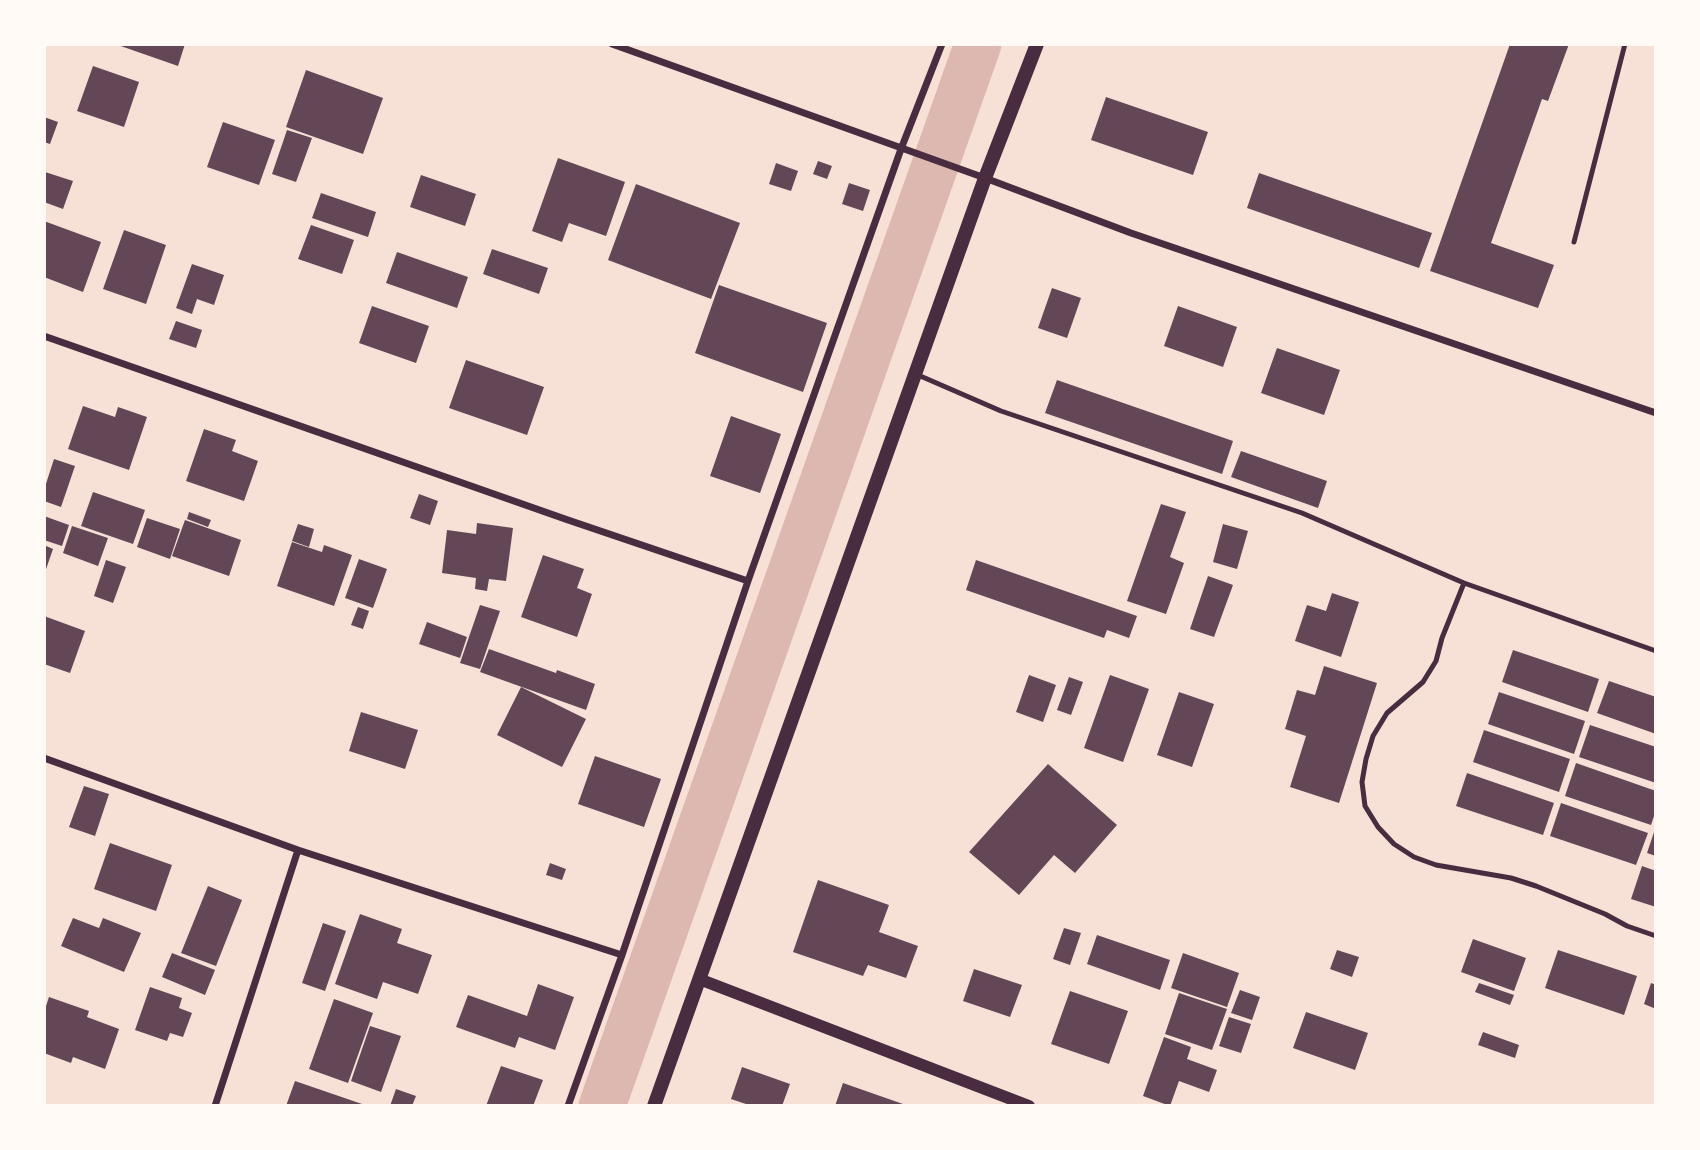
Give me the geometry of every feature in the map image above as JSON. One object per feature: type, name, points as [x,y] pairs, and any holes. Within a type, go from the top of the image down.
[{"type":"main road","points":[[654,1106],[985,178],[1037,44]]},
{"type":"street","points":[[612,44],[1131,233],[1656,413]]},
{"type":"street","points":[[568,1106],[622,955],[748,581],[901,149],[942,44]]},
{"type":"street","points":[[44,336],[748,581]]},
{"type":"street","points":[[44,758],[298,850],[622,955]]},
{"type":"street","points":[[215,1106],[298,850]]},
{"type":"street","points":[[699,979],[1029,1106]]},
{"type":"lane","points":[[1574,242],[1625,44]]},
{"type":"lane","points":[[915,373],[1001,411],[1302,513],[1464,583],[1656,651]]},
{"type":"lane","points":[[1464,583],[1442,638],[1436,661],[1423,682],[1387,713],[1373,736],[1362,782],[1365,806],[1378,827],[1394,844],[1414,857],[1436,865],[1511,878],[1656,936]]},
{"type":"building","points":[[115,44],[185,44],[178,66]]},
{"type":"building","points":[[1510,44],[1569,44],[1548,101],[1542,99],[1491,243],[1554,265],[1538,308],[1430,271]]},
{"type":"building","points":[[93,66],[139,82],[124,127],[77,111]]},
{"type":"building","points":[[306,70],[383,98],[363,154],[286,127]]},
{"type":"building","points":[[1106,97],[1208,132],[1193,175],[1091,140]]},
{"type":"building","points":[[44,117],[58,122],[50,144],[44,142]]},
{"type":"building","points":[[223,122],[275,140],[259,185],[207,167]]},
{"type":"building","points":[[287,130],[312,138],[296,182],[272,174]]},
{"type":"building","points":[[558,158],[625,182],[606,236],[569,223],[562,242],[532,231]]},
{"type":"building","points":[[818,161],[832,166],[827,179],[813,174]]},
{"type":"building","points":[[776,163],[798,171],[791,191],[769,184]]},
{"type":"building","points":[[45,172],[73,181],[63,209],[44,202]]},
{"type":"building","points":[[1259,173],[1432,233],[1419,268],[1247,208]]},
{"type":"building","points":[[421,175],[476,194],[465,226],[410,207]]},
{"type":"building","points":[[849,183],[870,190],[863,211],[842,204]]},
{"type":"building","points":[[636,184],[740,223],[711,299],[608,260]]},
{"type":"building","points":[[321,193],[376,212],[368,237],[312,218]]},
{"type":"building","points":[[44,221],[101,242],[83,292],[44,277]]},
{"type":"building","points":[[311,225],[354,240],[342,274],[298,259]]},
{"type":"building","points":[[124,230],[166,245],[146,304],[103,289]]},
{"type":"building","points":[[492,249],[548,268],[539,294],[483,274]]},
{"type":"building","points":[[397,252],[468,277],[457,308],[386,283]]},
{"type":"building","points":[[192,264],[224,275],[214,305],[197,299],[192,314],[176,308]]},
{"type":"building","points":[[719,285],[827,323],[803,392],[695,353]]},
{"type":"building","points":[[1052,288],[1081,298],[1067,338],[1038,328]]},
{"type":"building","points":[[372,306],[429,326],[416,363],[359,343]]},
{"type":"building","points":[[1178,306],[1237,327],[1223,367],[1164,346]]},
{"type":"building","points":[[176,321],[202,330],[196,348],[169,339]]},
{"type":"building","points":[[1277,348],[1340,370],[1324,415],[1261,393]]},
{"type":"building","points":[[466,360],[544,387],[527,435],[449,408]]},
{"type":"building","points":[[1057,380],[1233,441],[1222,474],[1045,413]]},
{"type":"building","points":[[83,406],[115,417],[118,407],[147,417],[129,470],[68,449]]},
{"type":"building","points":[[731,416],[781,434],[760,493],[710,476]]},
{"type":"building","points":[[204,429],[236,440],[232,451],[258,461],[244,501],[186,481]]},
{"type":"building","points":[[1241,451],[1327,481],[1318,508],[1231,477]]},
{"type":"building","points":[[54,459],[75,466],[61,507],[44,501],[44,490]]},
{"type":"building","points":[[93,492],[145,510],[133,544],[81,526]]},
{"type":"building","points":[[419,494],[438,501],[430,525],[410,518]]},
{"type":"building","points":[[1161,504],[1186,512],[1170,557],[1184,563],[1166,614],[1127,601]]},
{"type":"building","points":[[189,512],[211,520],[208,527],[187,519]]},
{"type":"building","points":[[44,516],[69,525],[62,546],[44,540]]},
{"type":"building","points":[[147,518],[180,529],[170,559],[137,547]]},
{"type":"building","points":[[185,520],[241,540],[229,576],[172,556]]},
{"type":"building","points":[[477,523],[513,528],[506,581],[489,579],[487,591],[475,589],[476,578],[442,573],[447,530],[476,534]]},
{"type":"building","points":[[298,524],[314,529],[309,547],[292,541]]},
{"type":"building","points":[[1223,524],[1248,531],[1237,569],[1213,562]]},
{"type":"building","points":[[72,526],[108,538],[98,566],[63,553]]},
{"type":"building","points":[[292,542],[322,552],[324,545],[352,555],[334,606],[277,586]]},
{"type":"building","points":[[44,545],[53,549],[44,575]]},
{"type":"building","points":[[543,555],[584,569],[577,588],[592,594],[577,637],[521,617]]},
{"type":"building","points":[[359,559],[387,569],[373,608],[345,598]]},
{"type":"building","points":[[106,560],[126,567],[113,603],[94,596]]},
{"type":"building","points":[[976,560],[1137,616],[1129,638],[1107,630],[1104,638],[966,590]]},
{"type":"building","points":[[1208,576],[1233,585],[1214,637],[1190,629]]},
{"type":"building","points":[[1332,593],[1359,602],[1341,657],[1295,641],[1307,605],[1326,611]]},
{"type":"building","points":[[480,605],[500,611],[480,669],[460,663]]},
{"type":"building","points":[[358,607],[369,611],[363,629],[351,625]]},
{"type":"building","points":[[44,616],[85,631],[70,673],[44,664]]},
{"type":"building","points":[[427,622],[467,637],[460,658],[419,644]]},
{"type":"building","points":[[489,649],[595,684],[586,710],[480,672]]},
{"type":"building","points":[[1513,650],[1599,679],[1588,712],[1502,682]]},
{"type":"building","points":[[1324,666],[1377,683],[1339,803],[1290,787],[1306,736],[1285,729],[1297,690],[1315,695]]},
{"type":"building","points":[[1029,675],[1056,685],[1043,722],[1016,712]]},
{"type":"building","points":[[1110,675],[1149,689],[1123,762],[1084,748]]},
{"type":"building","points":[[1069,677],[1083,682],[1071,715],[1057,710]]},
{"type":"building","points":[[1609,681],[1656,697],[1656,734],[1597,713]]},
{"type":"building","points":[[521,687],[586,719],[562,767],[497,735]]},
{"type":"building","points":[[1179,692],[1214,704],[1192,767],[1157,755]]},
{"type":"building","points":[[1499,692],[1585,721],[1574,754],[1488,724]]},
{"type":"building","points":[[361,712],[418,730],[405,769],[349,751]]},
{"type":"building","points":[[1590,725],[1656,747],[1656,783],[1579,757]]},
{"type":"building","points":[[1484,730],[1570,759],[1559,792],[1473,762]]},
{"type":"building","points":[[595,756],[661,779],[644,827],[578,804]]},
{"type":"building","points":[[1576,763],[1656,791],[1656,810],[1651,825],[1565,796]]},
{"type":"building","points":[[1048,764],[1117,825],[1075,873],[1054,855],[1019,895],[969,852]]},
{"type":"building","points":[[1467,773],[1554,803],[1543,835],[1456,806]]},
{"type":"building","points":[[84,786],[109,794],[95,836],[69,827]]},
{"type":"building","points":[[1561,803],[1648,833],[1636,865],[1550,836]]},
{"type":"building","points":[[1656,826],[1656,856],[1647,853]]},
{"type":"building","points":[[110,843],[172,865],[156,911],[94,889]]},
{"type":"building","points":[[550,863],[566,869],[562,880],[546,875]]},
{"type":"building","points":[[1642,866],[1656,871],[1656,907],[1631,899]]},
{"type":"building","points":[[818,880],[889,905],[879,932],[918,946],[906,978],[868,965],[863,976],[793,952]]},
{"type":"building","points":[[208,886],[242,900],[216,966],[181,953]]},
{"type":"building","points":[[360,914],[402,929],[397,943],[432,955],[418,994],[383,982],[377,999],[335,984]]},
{"type":"building","points":[[73,918],[99,928],[103,918],[141,933],[124,972],[61,946]]},
{"type":"building","points":[[323,923],[346,931],[325,991],[302,983]]},
{"type":"building","points":[[1064,928],[1081,933],[1070,965],[1053,959]]},
{"type":"building","points":[[1097,935],[1170,960],[1160,990],[1087,964]]},
{"type":"building","points":[[1473,939],[1526,958],[1514,991],[1461,972]]},
{"type":"building","points":[[1337,950],[1359,957],[1352,977],[1330,969]]},
{"type":"building","points":[[1558,950],[1637,976],[1624,1015],[1545,988]]},
{"type":"building","points":[[172,953],[215,970],[205,995],[162,977]]},
{"type":"building","points":[[1183,953],[1239,973],[1227,1007],[1171,988]]},
{"type":"building","points":[[974,969],[1022,985],[1010,1017],[963,1001]]},
{"type":"building","points":[[1479,983],[1514,995],[1510,1005],[1475,992]]},
{"type":"building","points":[[1651,983],[1656,985],[1656,1009],[1644,1004]]},
{"type":"building","points":[[538,984],[574,997],[555,1050],[519,1037],[515,1048],[456,1027],[468,995],[527,1016]]},
{"type":"building","points":[[150,987],[182,998],[179,1008],[192,1013],[183,1037],[170,1033],[167,1041],[135,1030]]},
{"type":"building","points":[[1240,990],[1260,997],[1252,1020],[1231,1013]]},
{"type":"building","points":[[1070,991],[1128,1011],[1109,1064],[1051,1044]]},
{"type":"building","points":[[1179,993],[1227,1009],[1212,1050],[1165,1034]]},
{"type":"building","points":[[49,997],[89,1011],[87,1017],[119,1029],[105,1069],[73,1057],[71,1063],[44,1053],[44,1012]]},
{"type":"building","points":[[334,999],[373,1013],[348,1083],[309,1069]]},
{"type":"building","points":[[1306,1012],[1368,1033],[1355,1070],[1293,1048]]},
{"type":"building","points":[[1229,1017],[1251,1024],[1241,1053],[1219,1046]]},
{"type":"building","points":[[370,1026],[401,1036],[381,1092],[351,1081]]},
{"type":"building","points":[[1483,1032],[1519,1045],[1515,1058],[1478,1045]]},
{"type":"building","points":[[1164,1037],[1191,1047],[1187,1059],[1217,1070],[1209,1092],[1179,1081],[1170,1106],[1143,1096]]},
{"type":"building","points":[[501,1066],[543,1080],[533,1106],[486,1106]]},
{"type":"building","points":[[742,1067],[790,1084],[782,1106],[752,1106],[731,1099]]},
{"type":"building","points":[[295,1081],[362,1104],[286,1106]]},
{"type":"building","points":[[843,1083],[903,1104],[835,1106]]},
{"type":"building","points":[[396,1089],[416,1096],[412,1106],[390,1106]]},
{"type":"waterway","points":[[602,1106],[978,44]]}]
